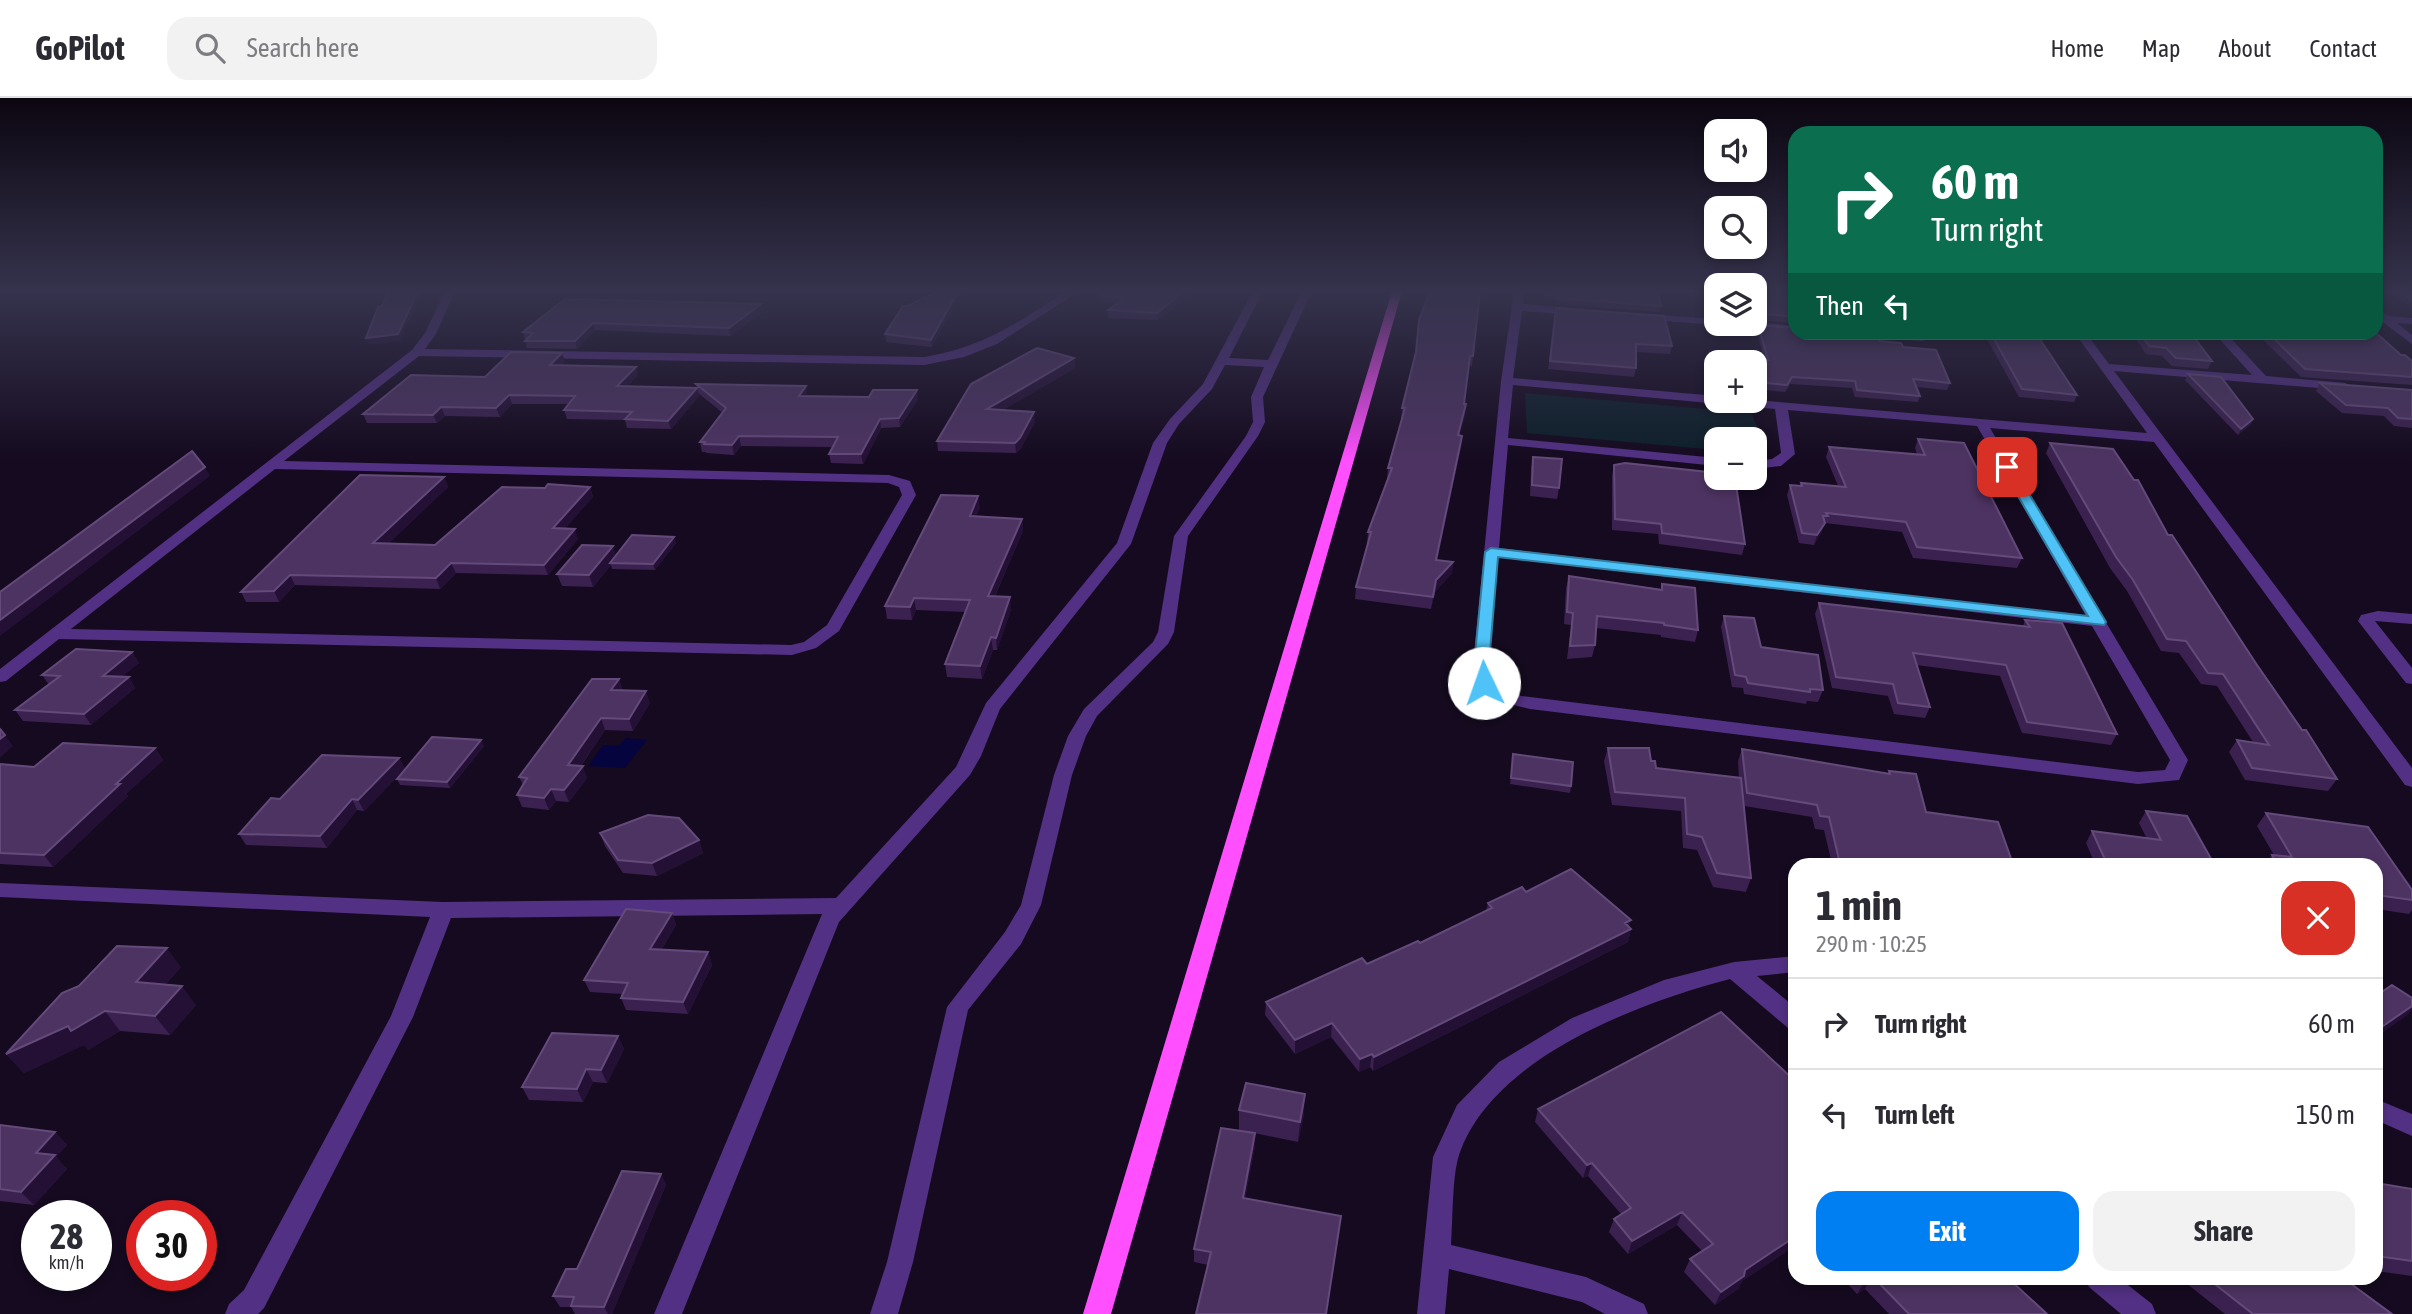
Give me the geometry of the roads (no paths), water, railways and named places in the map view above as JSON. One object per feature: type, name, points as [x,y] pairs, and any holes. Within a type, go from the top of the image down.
[{"type":"main road","points":[[1097,1314],[1380,348]]},
{"type":"street","points":[[0,677],[419,348]]},
{"type":"street","points":[[415,352],[924,361],[960,355],[978,348]]},
{"type":"street","points":[[667,1314],[818,942],[839,906],[963,771],[972,759],[983,722],[992,707],[1117,556],[1125,544],[1160,443],[1174,422],[1208,386],[1230,348]]},
{"type":"street","points":[[884,1314],[900,1262],[958,1007],[1013,938],[1031,905],[1063,775],[1077,736],[1090,713],[1148,657],[1160,644],[1166,632],[1181,536],[1252,436],[1259,422],[1257,397],[1279,348]]},
{"type":"street","points":[[1511,348],[1480,675],[1484,683],[1496,693],[1558,708],[2138,778],[2172,776],[2179,760],[1981,423]]},
{"type":"street","points":[[2091,348],[2412,780]]},
{"type":"street","points":[[2233,348],[2263,380]]},
{"type":"street","points":[[1223,361],[1272,365]]},
{"type":"street","points":[[2105,367],[2358,387]]},
{"type":"street","points":[[1507,381],[1704,399]]},
{"type":"street","points":[[1767,405],[2157,438]]},
{"type":"street","points":[[1767,464],[1776,463],[1788,454],[1781,406]]},
{"type":"street","points":[[1502,441],[1704,461]]},
{"type":"street","points":[[54,634],[792,650],[810,645],[833,628],[909,495],[905,484],[889,479],[271,465]]},
{"type":"street","points":[[1491,552],[2099,622]]},
{"type":"street","points":[[2412,619],[2378,616],[2365,621],[2412,679]]},
{"type":"street","points":[[0,890],[443,910],[839,906]]},
{"type":"street","points":[[239,1314],[254,1299],[402,1017],[443,910]]},
{"type":"street","points":[[1430,1314],[1446,1157],[1466,1112],[1507,1069],[1580,1025],[1672,986],[1734,970],[1788,965]]},
{"type":"street","points":[[1734,970],[1788,1015]]},
{"type":"street","points":[[2383,1112],[2412,1125]]},
{"type":"street","points":[[1437,1254],[1586,1290],[1634,1314]]},
{"type":"street","points":[[2107,1285],[2142,1314]]}]
